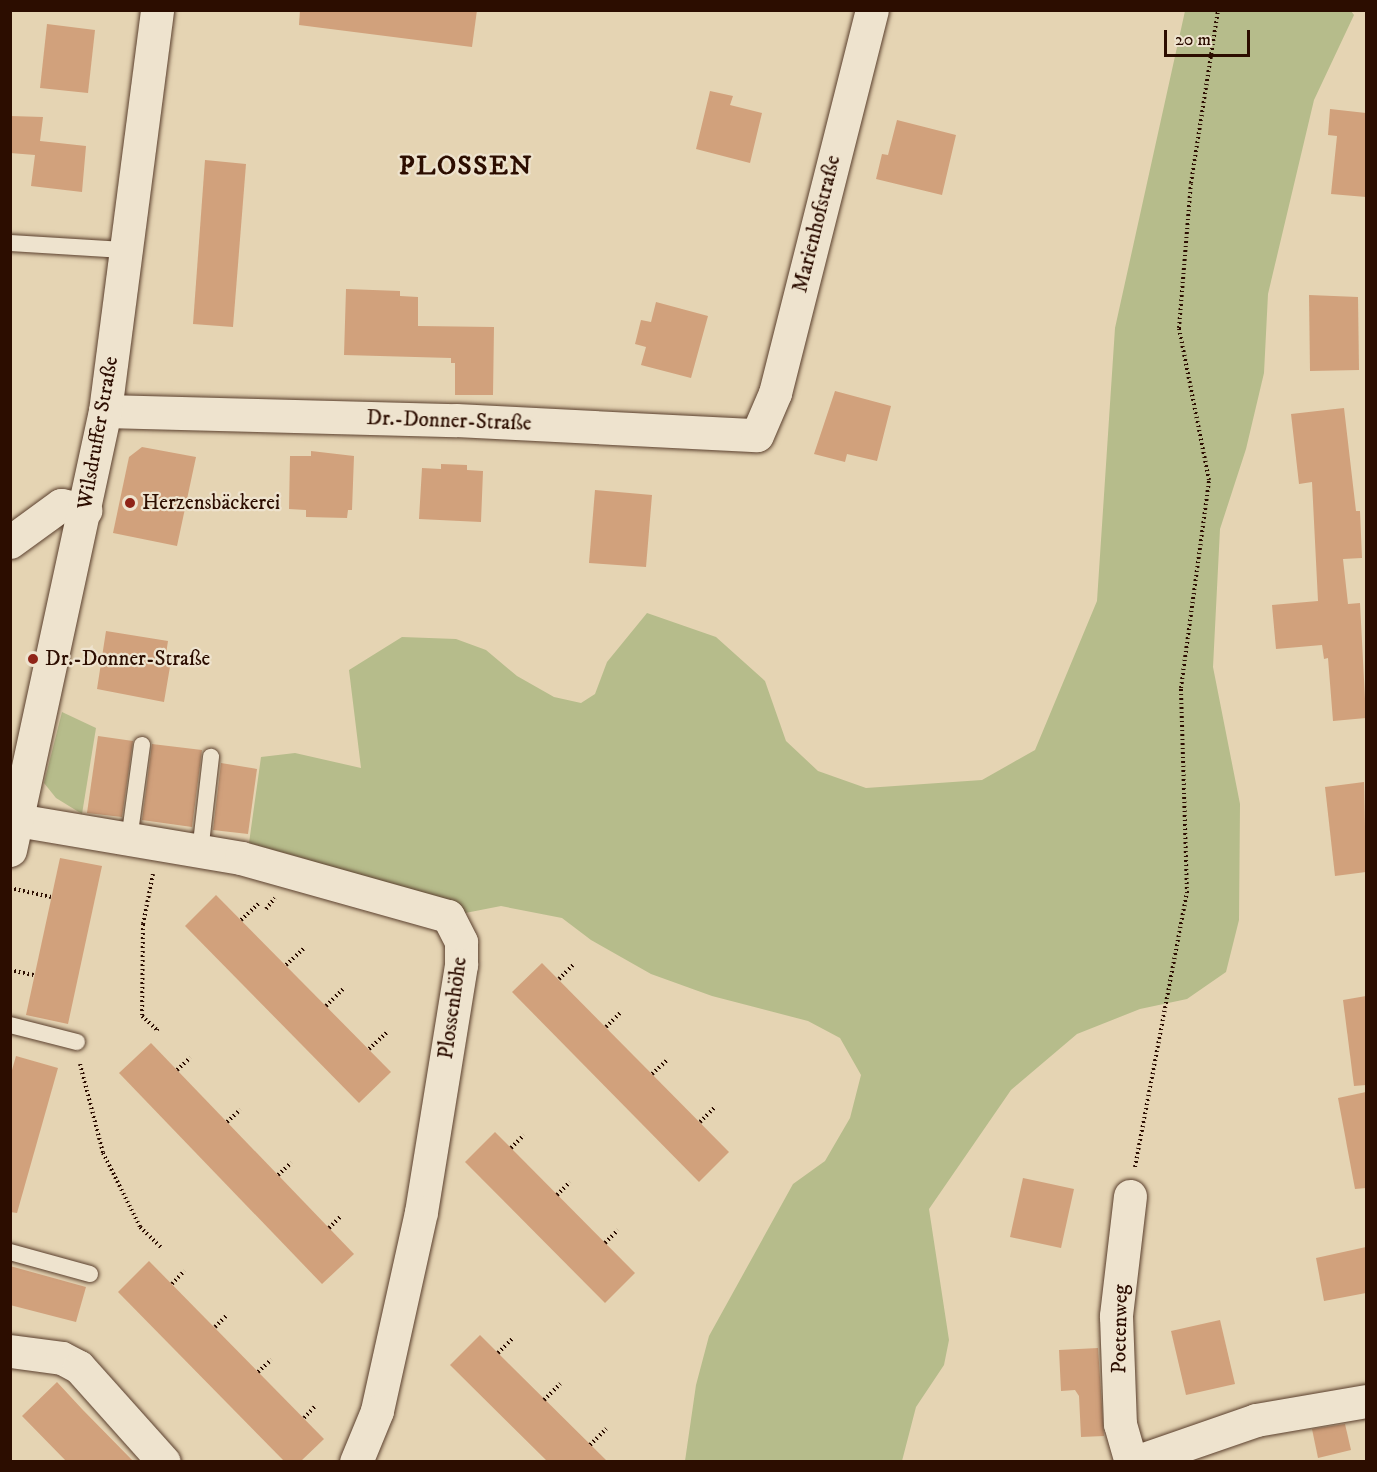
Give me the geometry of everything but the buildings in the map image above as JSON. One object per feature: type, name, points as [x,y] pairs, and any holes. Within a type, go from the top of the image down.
[{"type":"street","name":"Wilsdruffer Straße","points":[[14,835],[105,411],[124,250],[157,10]]},
{"type":"street","name":"Marienhofstraße","points":[[757,435],[775,393],[872,10]]},
{"type":"street","name":"Dr.-Donner-Straße","points":[[105,411],[456,420],[757,435]]},
{"type":"street","points":[[10,542],[61,505],[85,510]]},
{"type":"street","name":"Plossenhöhe","points":[[14,835],[144,842],[241,858],[448,915],[461,942],[421,1212],[397,1334],[377,1412],[356,1461]]},
{"type":"street","name":"Poetenweg","points":[[1130,1196],[1116,1316],[1120,1425],[1133,1461],[1256,1420],[1366,1401]]},
{"type":"street","points":[[10,1351],[62,1358],[79,1366],[164,1461]]},
{"type":"lane","points":[[10,243],[124,250]]},
{"type":"lane","points":[[142,745],[144,842]]},
{"type":"lane","points":[[200,852],[211,757]]},
{"type":"lane","points":[[10,1025],[77,1042]]},
{"type":"lane","points":[[10,1252],[90,1274]]},
{"type":"path","points":[[1130,1196],[1187,893],[1181,688],[1209,480],[1179,328],[1191,183],[1218,10]]},
{"type":"path","points":[[144,842],[142,1016],[157,1030],[159,1026]]},
{"type":"path","points":[[10,888],[51,897]]},
{"type":"path","points":[[242,920],[259,903]]},
{"type":"path","points":[[286,965],[304,948]]},
{"type":"path","points":[[559,980],[574,964]]},
{"type":"path","points":[[10,970],[34,975]]},
{"type":"path","points":[[326,1006],[344,988]]},
{"type":"path","points":[[606,1027],[621,1012]]},
{"type":"path","points":[[369,1049],[387,1032]]},
{"type":"path","points":[[77,1042],[82,1080],[103,1154],[140,1227],[162,1248]]},
{"type":"path","points":[[177,1070],[190,1058]]},
{"type":"path","points":[[652,1074],[667,1060]]},
{"type":"path","points":[[700,1122],[714,1108]]},
{"type":"path","points":[[227,1122],[240,1110]]},
{"type":"path","points":[[511,1148],[524,1135]]},
{"type":"path","points":[[278,1175],[291,1163]]},
{"type":"path","points":[[557,1195],[570,1182]]},
{"type":"path","points":[[329,1228],[341,1216]]},
{"type":"path","points":[[605,1243],[618,1230]]},
{"type":"path","points":[[172,1284],[184,1271]]},
{"type":"path","points":[[214,1328],[227,1315]]},
{"type":"path","points":[[498,1353],[513,1338]]},
{"type":"path","points":[[258,1372],[271,1360]]},
{"type":"path","points":[[544,1400],[560,1384]]},
{"type":"path","points":[[304,1418],[315,1406]]},
{"type":"path","points":[[590,1445],[606,1429]]},
{"type":"green space","points":[[1185,11],[1351,11],[1354,15],[1314,100],[1268,294],[1264,373],[1246,449],[1220,529],[1213,667],[1240,804],[1239,920],[1226,972],[1187,999],[1140,1009],[1077,1034],[1011,1090],[929,1209],[949,1340],[944,1365],[916,1407],[902,1461],[685,1461],[696,1385],[709,1336],[793,1184],[825,1161],[850,1118],[861,1075],[840,1038],[808,1021],[712,996],[651,974],[591,940],[562,918],[501,906],[455,915],[446,909],[306,859],[249,843],[261,757],[295,753],[361,768],[349,670],[402,637],[456,639],[486,650],[517,676],[554,697],[581,703],[595,694],[607,662],[647,613],[716,637],[765,681],[786,741],[818,771],[866,788],[982,780],[1035,750],[1097,601],[1115,328]]},
{"type":"green space","points":[[62,712],[96,728],[82,814],[56,798],[44,783]]},
{"type":"place","name":"Herzensbäckerei","points":[[130,503]]},
{"type":"place","name":"Dr.-Donner-Straße","points":[[33,659]]},
{"type":"district","name":"PLOSSEN","points":[[466,167]]}]
